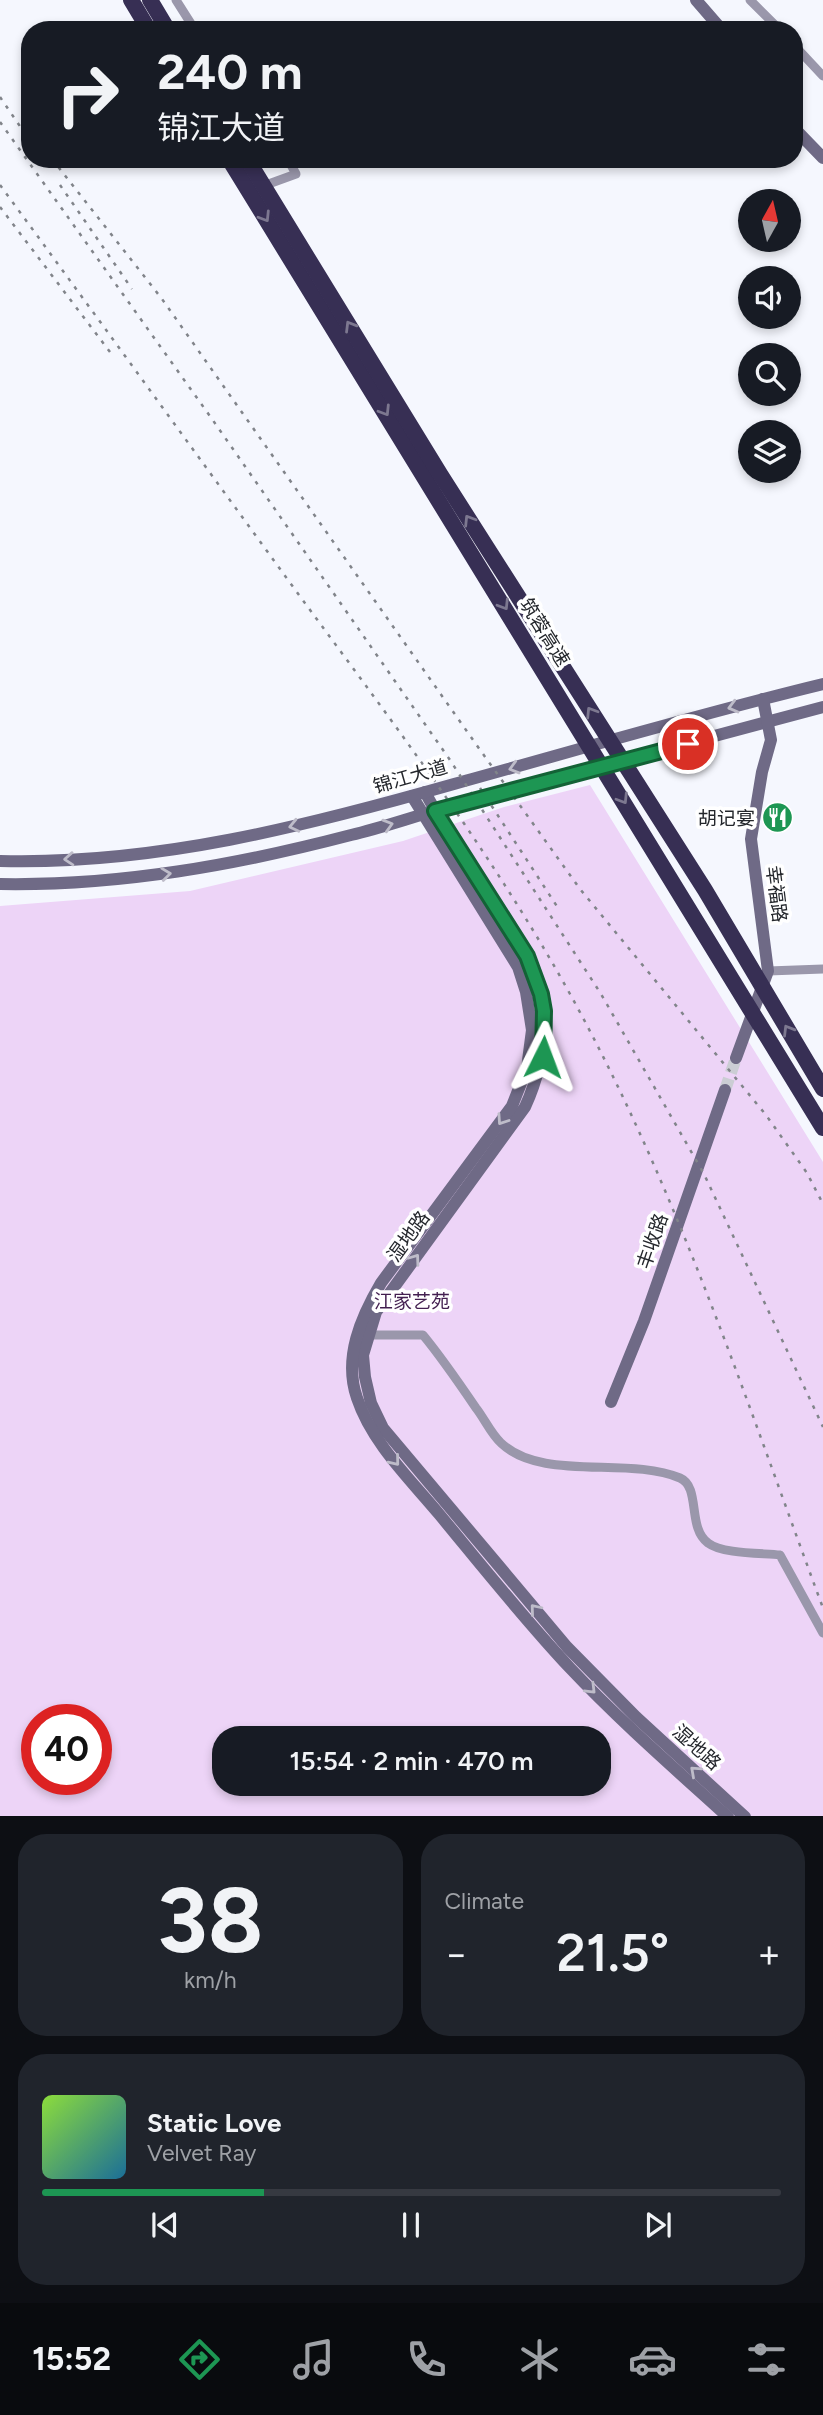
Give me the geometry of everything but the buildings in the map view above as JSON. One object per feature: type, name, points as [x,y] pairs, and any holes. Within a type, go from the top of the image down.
[{"type":"highway","points":[[131,0],[144,21]]},
{"type":"highway","points":[[150,0],[163,21]]},
{"type":"highway","name":"筑蓉高速","points":[[235,168],[823,1128]]},
{"type":"highway","name":"筑蓉高速","points":[[253,168],[440,474],[705,890],[823,1089]]},
{"type":"street","points":[[176,0],[189,21]]},
{"type":"street","points":[[686,0],[704,21]]},
{"type":"street","points":[[696,0],[715,21]]},
{"type":"street","points":[[750,0],[770,21]]},
{"type":"street","points":[[803,55],[823,76]]},
{"type":"street","points":[[803,126],[823,146]]},
{"type":"street","points":[[803,137],[823,158]]},
{"type":"street","points":[[244,192],[296,174],[293,168]]},
{"type":"street","name":"锦江大道","points":[[0,861],[38,861],[164,851],[243,838],[358,811],[823,684]]},
{"type":"street","name":"幸福路","points":[[763,699],[771,740],[762,772],[751,839],[768,971]]},
{"type":"street","points":[[0,884],[105,881],[185,871],[254,858],[353,835],[823,707]]},
{"type":"street","name":"湿地路","points":[[419,794],[518,967],[530,1010],[531,1047],[512,1106],[472,1172],[376,1312],[364,1334],[352,1375],[356,1398],[389,1454],[569,1667],[631,1729],[728,1816]]},
{"type":"street","points":[[736,1058],[768,971],[823,969]]},
{"type":"street","name":"丰收路","points":[[611,1402],[644,1321],[724,1090]]},
{"type":"street","points":[[364,1334],[423,1335],[500,1443],[527,1458],[555,1465],[645,1470],[682,1479],[690,1487],[698,1534],[709,1545],[722,1549],[780,1555],[823,1633]]},
{"type":"street","name":"湿地路","points":[[364,1334],[365,1377],[371,1403],[383,1428],[567,1647],[636,1717],[746,1816]]},
{"type":"green space","name":"江家艺苑","points":[[590,785],[823,1162],[823,1816],[0,1816],[0,906],[190,891],[403,841],[504,807]]},
{"type":"tunnel","points":[[725,1090],[736,1058]]},
{"type":"railway","points":[[0,97],[21,128]]},
{"type":"railway","points":[[0,122],[21,151]]},
{"type":"railway","points":[[33,168],[450,760],[601,994],[704,1174],[823,1427]]},
{"type":"railway","points":[[59,168],[162,299],[580,889],[766,1115],[807,1173],[823,1204]]},
{"type":"railway","points":[[0,185],[406,741],[475,840],[540,942],[608,1067],[677,1219],[823,1608]]},
{"type":"railway","points":[[60,185],[132,289]]},
{"type":"railway","points":[[0,207],[110,352]]},
{"type":"railway","points":[[480,788],[560,911]]},
{"type":"place","name":"胡记宴","points":[[778,818]]},
{"type":"route","points":[[543,1057],[544,1011],[541,994],[527,956],[435,811],[688,744]]}]
